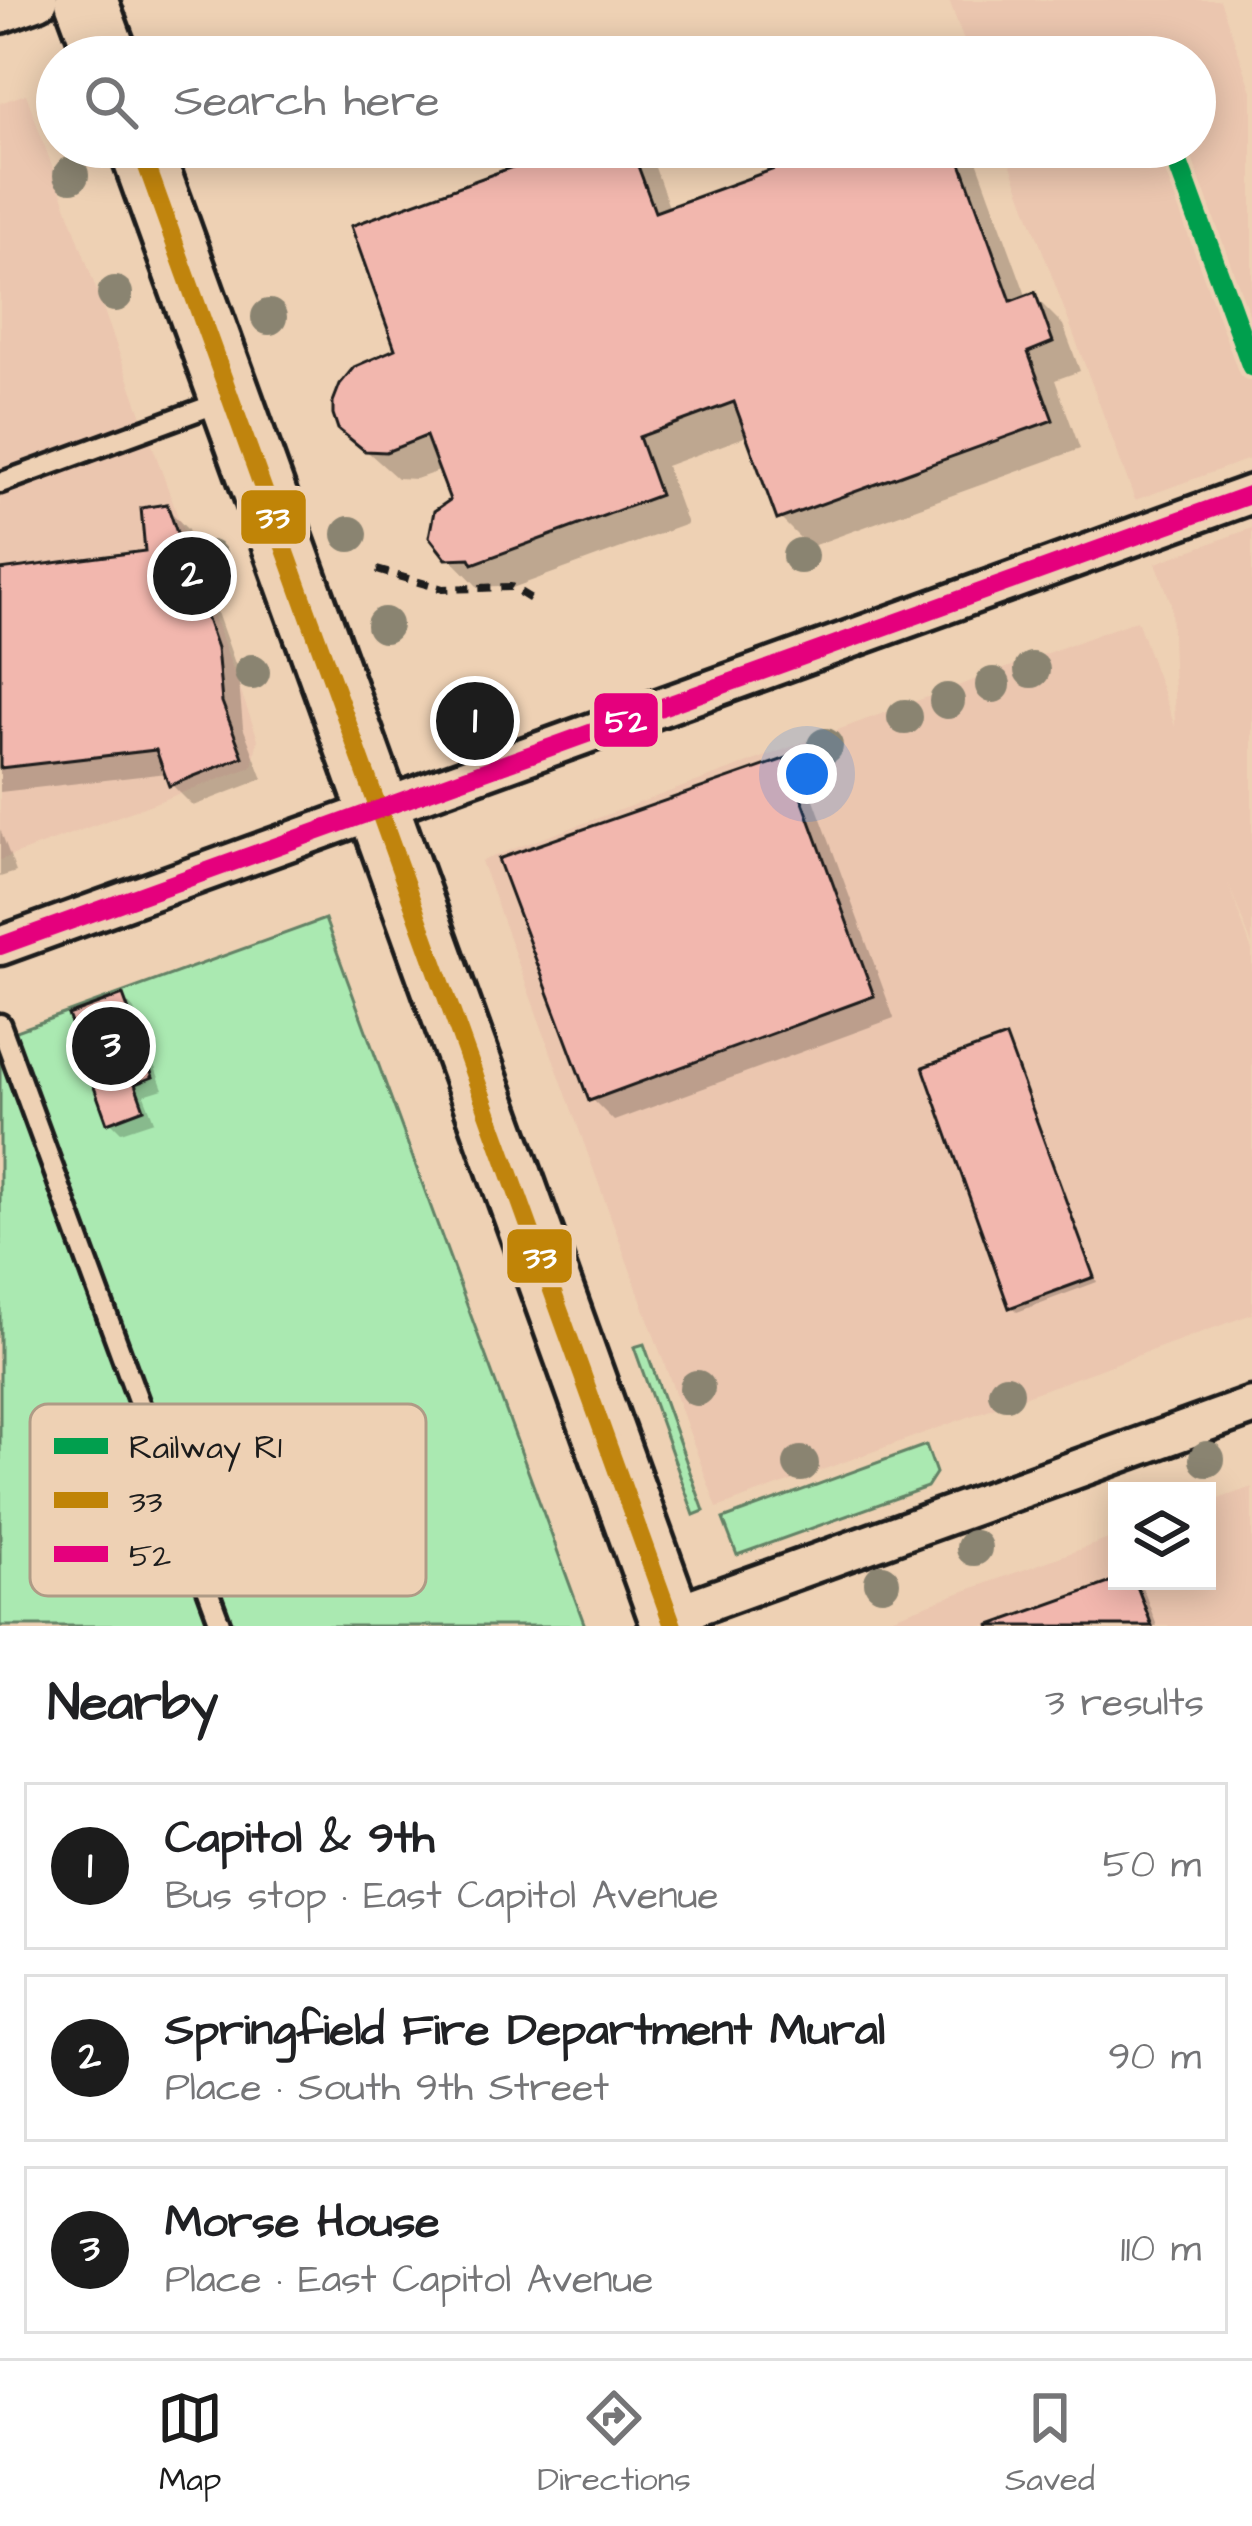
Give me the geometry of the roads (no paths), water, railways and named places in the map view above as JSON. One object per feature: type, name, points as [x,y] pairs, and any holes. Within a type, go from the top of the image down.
[{"type":"main road","points":[[86,0],[99,36]]},
{"type":"main road","points":[[147,168],[671,1621]]},
{"type":"street","points":[[0,14],[39,0]]},
{"type":"street","points":[[0,946],[1252,494]]},
{"type":"street","points":[[671,1621],[1252,1406]]},
{"type":"lane","points":[[0,483],[229,399]]},
{"type":"lane","points":[[0,1024],[140,1404]]},
{"type":"lane","points":[[210,1596],[221,1626]]},
{"type":"rail line","name":"R1","points":[[1180,168],[1252,366]]},
{"type":"place","name":"Springfield Fire Department Mural","points":[[192,576]]},
{"type":"place","name":"Capitol & 9th","points":[[475,721]]},
{"type":"place","name":"Morse House","points":[[111,1046]]}]
